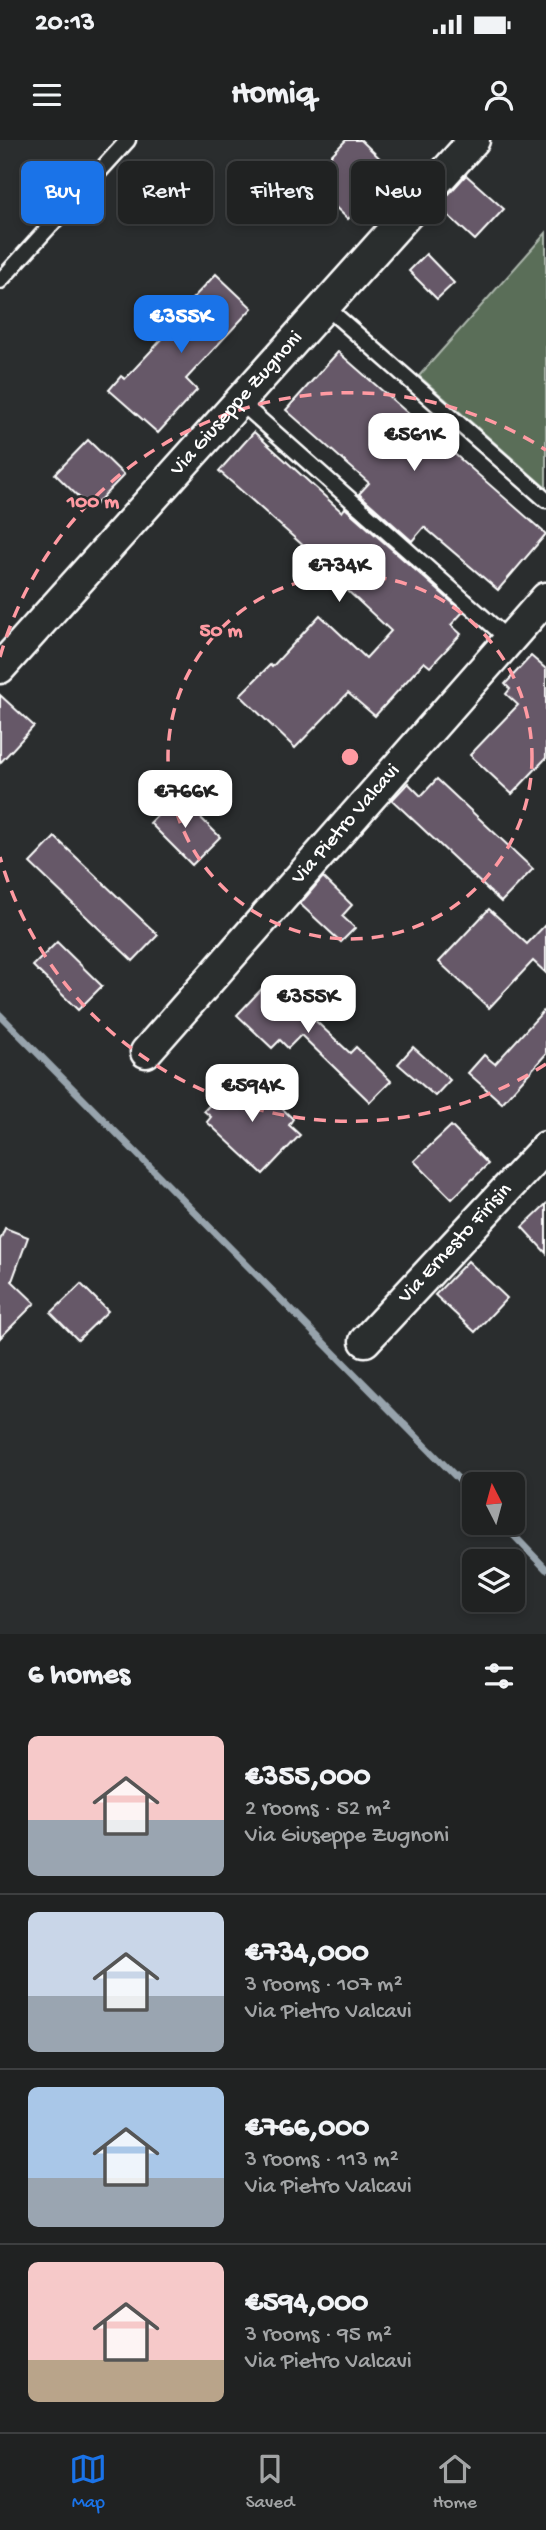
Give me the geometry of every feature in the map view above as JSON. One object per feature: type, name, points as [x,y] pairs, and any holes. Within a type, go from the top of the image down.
[{"type":"street","name":"Via Giuseppe Zugnoni","points":[[0,668],[474,140]]},
{"type":"street","name":"Via Pietro Valcavi","points":[[146,1052],[546,598]]},
{"type":"street","name":"Via Ernesto Firisin","points":[[365,1341],[546,1147]]},
{"type":"lane","points":[[0,281],[128,140]]},
{"type":"lane","points":[[325,306],[546,500]]},
{"type":"lane","points":[[239,401],[509,640]]},
{"type":"green space","points":[[546,233],[546,488],[419,376]]},
{"type":"building","points":[[346,140],[361,140],[383,161],[351,161],[351,216],[348,219],[337,209],[337,161],[326,161]]},
{"type":"building","points":[[466,175],[504,209],[475,240],[445,212],[445,198]]},
{"type":"building","points":[[426,254],[454,283],[437,299],[409,271]]},
{"type":"building","points":[[216,274],[252,308],[186,379],[197,390],[158,433],[109,390],[121,376],[125,379],[176,324],[172,320]]},
{"type":"building","points":[[338,352],[546,534],[498,590],[424,527],[412,541],[359,494],[369,483],[286,410]]},
{"type":"building","points":[[254,432],[342,512],[345,508],[463,612],[451,625],[461,634],[430,667],[424,662],[375,716],[348,693],[295,748],[240,695],[270,665],[272,667],[320,615],[366,658],[391,631],[305,551],[307,549],[219,471]]},
{"type":"building","points":[[88,440],[124,475],[91,509],[55,474]]},
{"type":"building","points":[[531,656],[546,669],[546,758],[512,794],[470,755],[518,705],[506,694],[510,689],[505,684]]},
{"type":"building","points":[[0,695],[34,726],[0,763]]},
{"type":"building","points":[[437,779],[533,869],[501,902],[392,800],[408,783],[421,796]]},
{"type":"building","points":[[178,795],[220,837],[192,865],[150,823]]},
{"type":"building","points":[[55,837],[158,935],[133,961],[30,863]]},
{"type":"building","points":[[323,877],[352,905],[342,916],[355,928],[341,942],[300,904]]},
{"type":"building","points":[[489,909],[527,944],[546,924],[546,973],[533,961],[489,1008],[439,962]]},
{"type":"building","points":[[57,942],[102,986],[78,1010],[33,966]]},
{"type":"building","points":[[273,977],[277,980],[279,978],[294,992],[297,990],[313,1005],[306,1012],[350,1053],[356,1047],[391,1081],[370,1102],[301,1035],[288,1048],[280,1040],[272,1048],[237,1015]]},
{"type":"building","points":[[546,1008],[546,1054],[502,1103],[468,1073],[484,1055],[495,1064]]},
{"type":"building","points":[[413,1047],[450,1080],[435,1096],[398,1064]]},
{"type":"building","points":[[237,1076],[262,1100],[267,1094],[293,1119],[289,1125],[300,1135],[263,1174],[207,1122],[211,1117],[204,1111]]},
{"type":"building","points":[[451,1126],[488,1164],[452,1199],[414,1161]]},
{"type":"building","points":[[546,1204],[546,1253],[522,1227]]},
{"type":"building","points":[[5,1228],[28,1237],[12,1281],[35,1303],[0,1338],[0,1240]]},
{"type":"building","points":[[468,1261],[507,1298],[475,1332],[435,1295]]},
{"type":"building","points":[[81,1284],[108,1311],[78,1340],[51,1313]]},
{"type":"waterway","points":[[0,1015],[462,1483]]},
{"type":"waterway","points":[[513,1535],[546,1569]]}]
